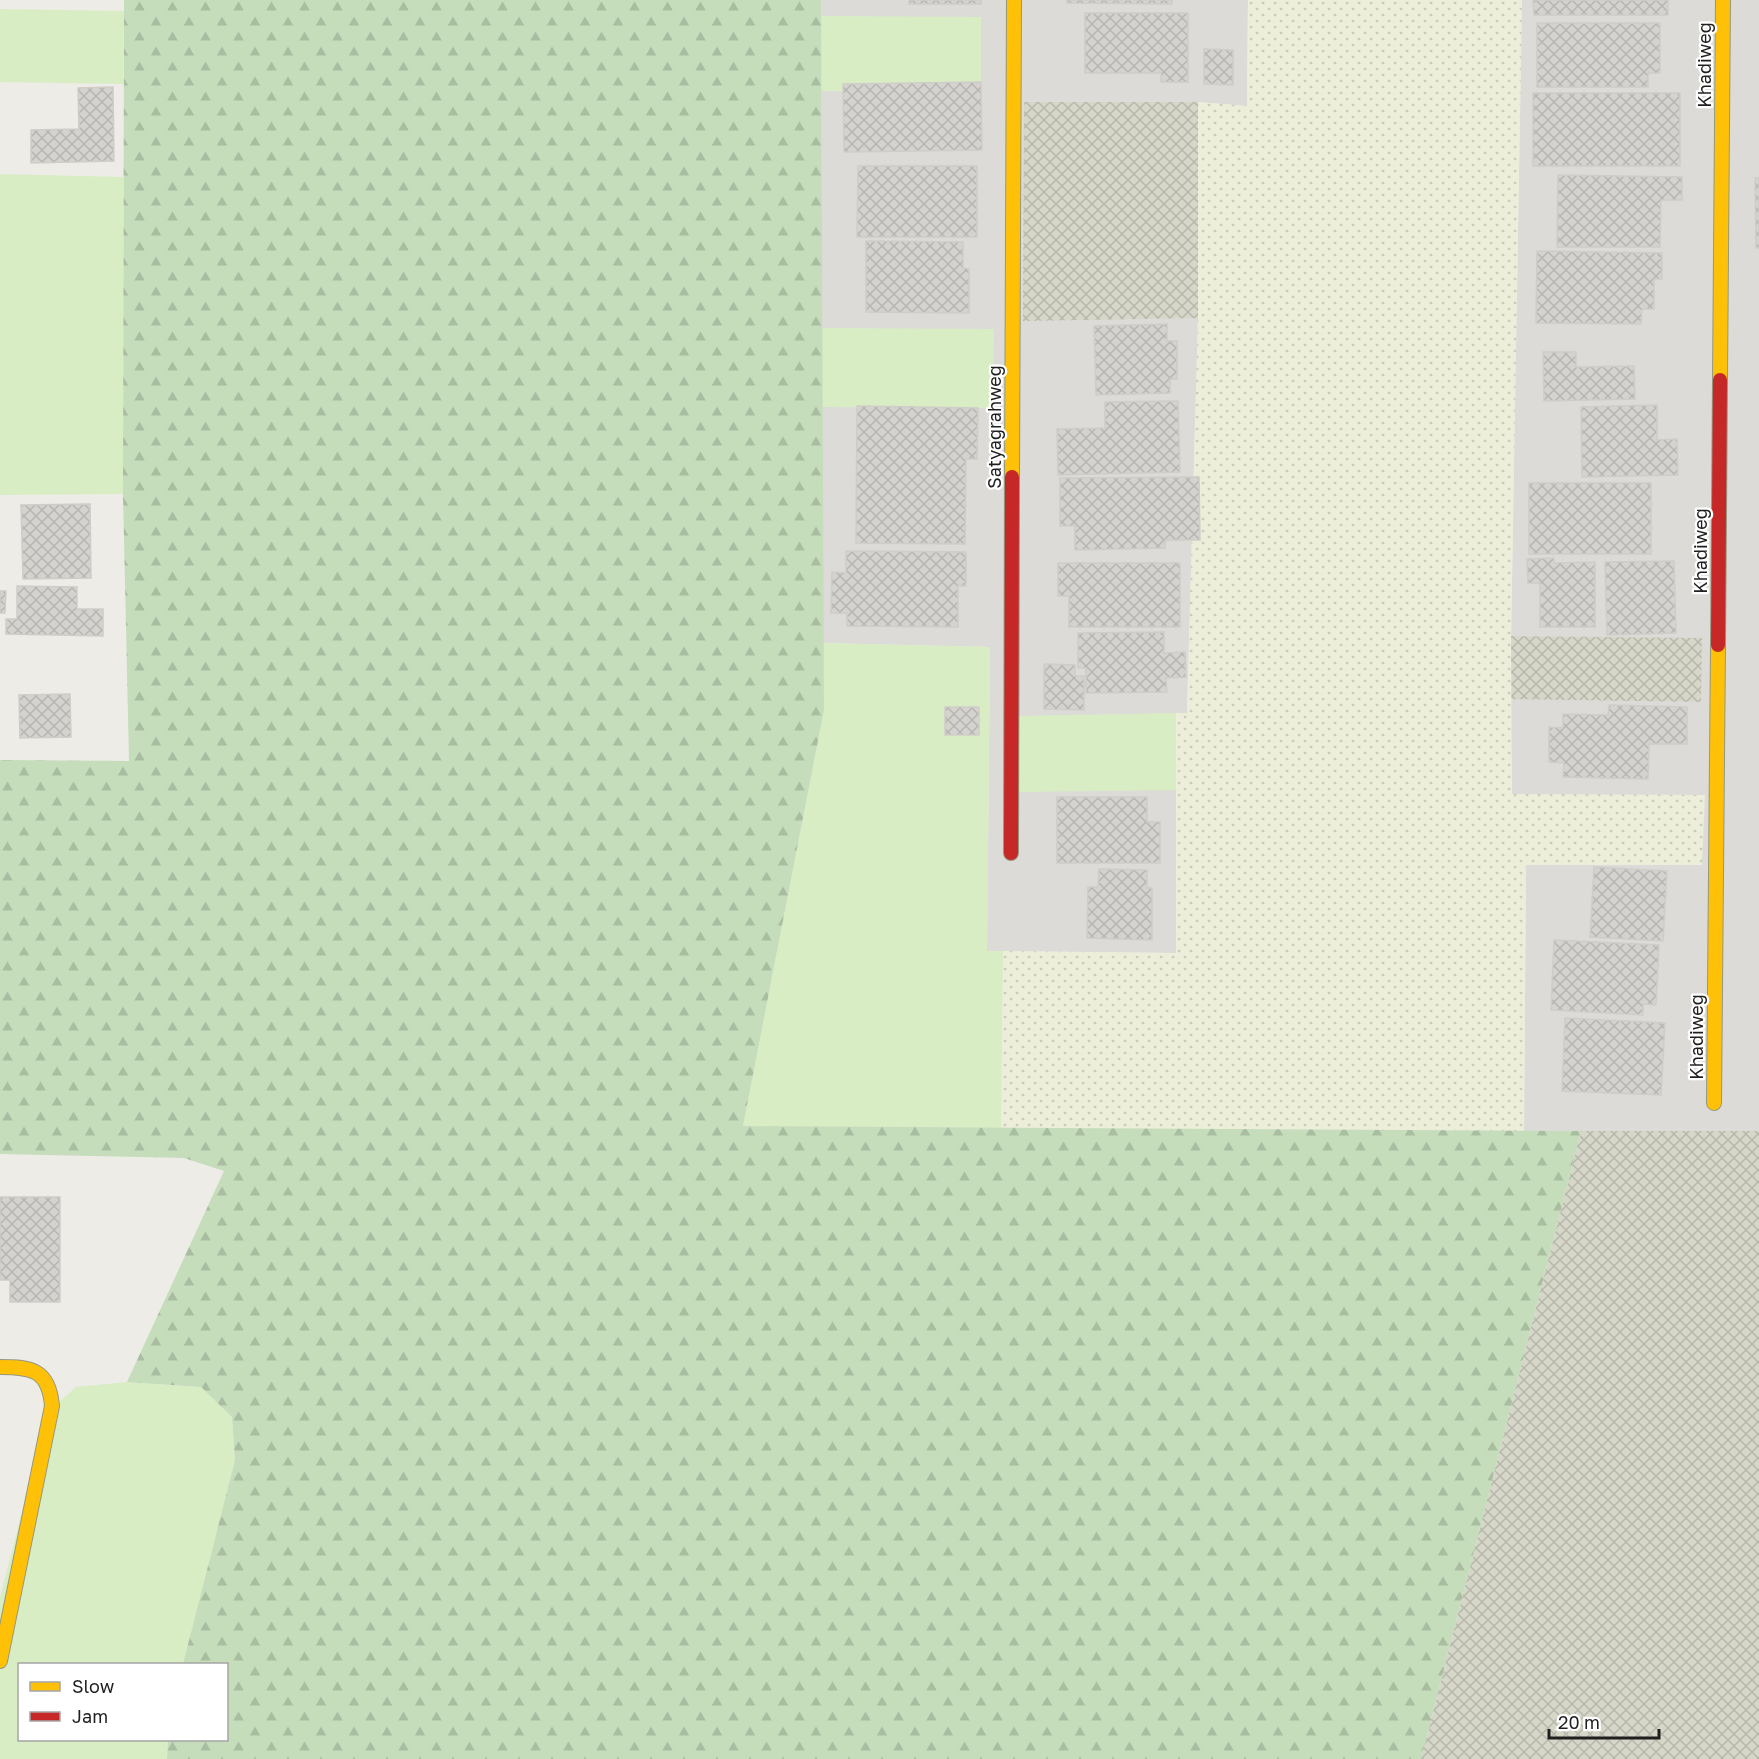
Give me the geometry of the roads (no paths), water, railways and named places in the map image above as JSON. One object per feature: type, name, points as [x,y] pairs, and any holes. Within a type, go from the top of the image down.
[{"type":"street","name":"Satyagrahweg","points":[[1011,853],[1014,0]]},
{"type":"street","name":"Khadiweg","points":[[1714,1103],[1724,0]]},
{"type":"street","points":[[0,1367],[28,1367],[42,1376],[52,1389],[52,1406],[0,1661]]}]
